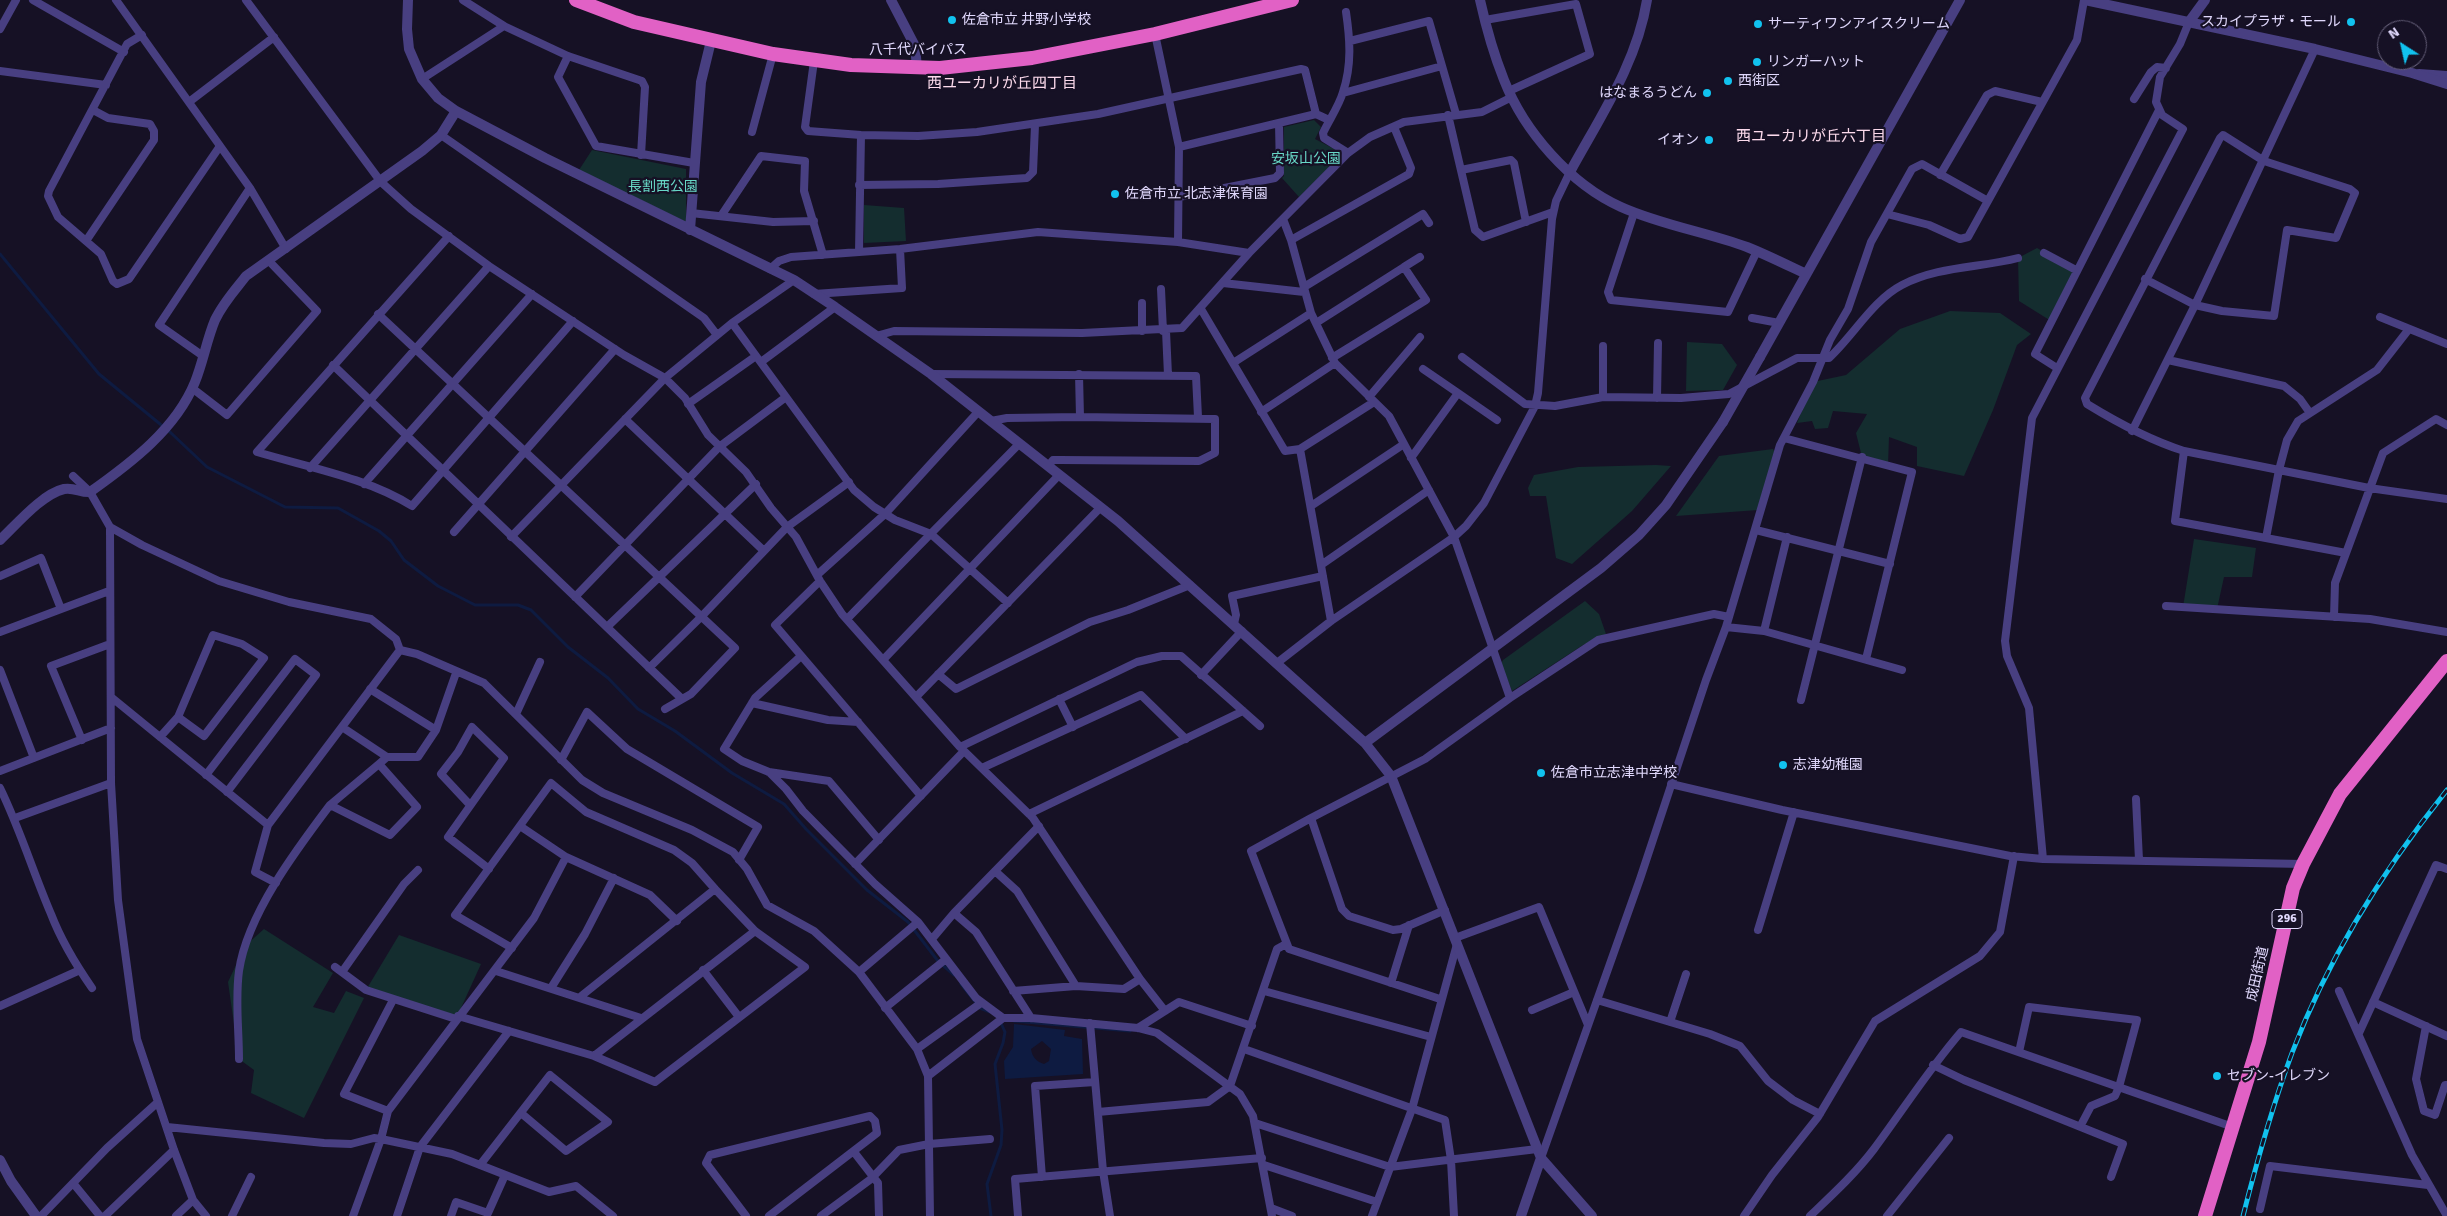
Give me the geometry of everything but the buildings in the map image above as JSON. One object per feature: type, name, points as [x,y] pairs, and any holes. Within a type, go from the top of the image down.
[{"type":"highway","name":"八千代バイパス","points":[[576,0],[634,22],[773,54],[814,61],[917,68],[984,65],[1032,58],[1155,34],[1292,0]]},
{"type":"highway","name":"成田街道","points":[[2205,1216],[2259,1042],[2293,888],[2302,864],[2340,794],[2447,660]]},
{"type":"street","points":[[0,29],[16,0]]},
{"type":"street","points":[[33,0],[124,52]]},
{"type":"street","points":[[116,0],[250,188],[286,248]]},
{"type":"street","points":[[246,0],[381,182],[411,209],[489,266],[615,349],[665,378],[688,404],[719,447],[756,484],[796,537],[818,578],[847,620],[962,749],[1039,826],[1140,979],[1165,1010]]},
{"type":"street","points":[[408,0],[407,41],[414,64],[422,79],[438,98],[456,111],[545,158],[794,280],[932,374],[1101,507],[1190,584],[1365,743],[1391,776],[1539,1153],[1592,1216]]},
{"type":"street","points":[[463,0],[504,26],[568,56],[643,83],[641,154]]},
{"type":"street","points":[[890,0],[915,46],[917,68]]},
{"type":"street","points":[[1480,0],[1510,94],[1535,133],[1570,172],[1605,198],[1634,213],[1756,251],[1806,274]]},
{"type":"street","points":[[1277,663],[1331,621],[1454,537],[1484,503],[1535,406],[1538,394],[1553,212],[1556,201],[1633,55],[1643,26],[1647,0]]},
{"type":"street","points":[[1365,743],[1601,568],[1639,535],[1666,505],[1723,422],[1960,0]]},
{"type":"street","points":[[1887,214],[1930,225],[1960,239],[1968,237],[2077,40],[2085,0],[2316,50],[2446,82]]},
{"type":"street","points":[[2043,859],[2029,708],[2007,656],[2005,641],[2029,428],[2057,368],[2183,129],[2162,115],[2156,102],[2160,77],[2180,44],[2189,22],[2206,0]]},
{"type":"street","points":[[876,336],[894,330],[1082,333],[1165,331],[1182,328],[1201,309],[1249,253],[1348,153],[1370,137],[1412,120],[1482,112],[1510,94],[1590,54],[1576,4],[1485,20]]},
{"type":"street","points":[[1346,12],[1350,41],[1348,67],[1343,93],[1323,133],[1324,138],[1348,153]]},
{"type":"street","points":[[1350,41],[1429,21],[1442,66],[1461,170],[1475,230],[1483,237],[1553,212]]},
{"type":"street","points":[[422,79],[504,26]]},
{"type":"street","points":[[1155,34],[1179,147],[1178,242]]},
{"type":"street","points":[[142,35],[127,44],[48,196],[58,217],[101,254],[113,281],[118,284],[129,280],[220,146]]},
{"type":"street","points":[[189,102],[274,38]]},
{"type":"street","points":[[690,230],[701,82],[711,41]]},
{"type":"street","points":[[2132,430],[2195,306],[2316,50]]},
{"type":"street","points":[[752,132],[773,54]]},
{"type":"street","points":[[568,56],[558,77],[596,146],[694,163]]},
{"type":"street","points":[[814,61],[804,128],[808,131],[816,132],[861,135],[977,132],[1035,125],[1098,114],[1300,69],[1305,70],[1316,114]]},
{"type":"street","points":[[1343,93],[1442,66]]},
{"type":"street","points":[[2134,98],[2156,67],[2166,68]]},
{"type":"street","points":[[0,71],[106,85]]},
{"type":"street","points":[[1940,175],[1988,95],[1995,91],[2042,102]]},
{"type":"street","points":[[86,242],[154,140],[154,131],[150,124],[108,118],[93,110]]},
{"type":"street","points":[[2057,368],[2035,354],[2076,270],[2160,110]]},
{"type":"street","points":[[0,540],[51,494],[65,489],[73,489],[83,493],[90,492],[157,438],[174,418],[192,388],[215,320],[229,296],[246,276],[381,182],[440,135],[456,111]]},
{"type":"street","points":[[1179,147],[1316,114],[1329,120]]},
{"type":"street","points":[[1179,198],[1275,178],[1280,173],[1279,124]]},
{"type":"street","points":[[859,185],[938,184],[1027,178],[1033,172],[1035,125]]},
{"type":"street","points":[[1292,240],[1409,174],[1411,168],[1394,127]]},
{"type":"street","points":[[440,135],[704,318],[718,335]]},
{"type":"street","points":[[858,252],[861,135]]},
{"type":"street","points":[[2146,279],[2195,306],[2222,311],[2274,316],[2287,230],[2336,238],[2354,193],[2350,188],[2264,161],[2223,135],[2146,279],[2085,398],[2087,404],[2132,430],[2159,444],[2184,451],[2370,488],[2447,499]]},
{"type":"street","points":[[721,216],[761,156],[805,161],[803,187],[823,255]]},
{"type":"street","points":[[1461,170],[1511,160],[1514,163],[1526,222]]},
{"type":"street","points":[[1521,1216],[1539,1153],[1597,1000],[1706,680],[1726,627],[1780,446],[1813,382],[1822,358],[1848,309],[1871,242],[1912,168],[1922,164],[1988,201]]},
{"type":"street","points":[[204,356],[159,325],[250,188]]},
{"type":"street","points":[[691,213],[773,222],[814,221]]},
{"type":"street","points":[[1634,213],[1608,292],[1611,300],[1728,312],[1756,251]]},
{"type":"street","points":[[1223,283],[1304,289],[1423,214],[1429,223]]},
{"type":"street","points":[[1283,219],[1292,240],[1311,313],[1333,361],[1389,416],[1454,537],[1510,698]]},
{"type":"street","points":[[770,269],[785,259],[900,249],[1038,232],[1178,242],[1249,253]]},
{"type":"street","points":[[449,236],[257,452],[364,484],[399,498],[412,506],[573,321]]},
{"type":"street","points":[[814,294],[902,288],[900,249]]},
{"type":"street","points":[[2044,253],[2076,270]]},
{"type":"street","points":[[1316,323],[1420,257]]},
{"type":"street","points":[[1462,357],[1525,404],[1535,406],[1555,406],[1603,397],[1657,398],[1729,394],[1797,358],[1832,356],[1874,309],[1901,286],[1952,268],[1994,265],[2018,258]]},
{"type":"street","points":[[192,388],[227,415],[317,311],[269,261]]},
{"type":"street","points":[[310,468],[489,266]]},
{"type":"street","points":[[1262,412],[1333,361],[1426,300],[1404,267]]},
{"type":"street","points":[[512,537],[665,378],[732,323],[794,280]]},
{"type":"street","points":[[1161,288],[1168,375]]},
{"type":"street","points":[[364,484],[532,294]]},
{"type":"street","points":[[1142,304],[1142,331]]},
{"type":"street","points":[[688,404],[835,307]]},
{"type":"street","points":[[1201,309],[1285,452],[1300,449],[1372,399],[1420,337]]},
{"type":"street","points":[[1233,363],[1311,313]]},
{"type":"street","points":[[378,314],[560,487],[735,648],[691,694],[664,709]]},
{"type":"street","points":[[2380,317],[2447,344]]},
{"type":"street","points":[[1752,318],[1779,323]]},
{"type":"street","points":[[732,323],[849,482],[874,507],[885,514],[895,520],[931,534],[1008,602]]},
{"type":"street","points":[[2266,538],[2279,470],[2287,440],[2298,421],[2377,370],[2409,329]]},
{"type":"street","points":[[1657,398],[1658,343]]},
{"type":"street","points":[[1603,346],[1603,397]]},
{"type":"street","points":[[454,532],[615,349]]},
{"type":"street","points":[[2168,360],[2284,386],[2300,399],[2310,413]]},
{"type":"street","points":[[333,365],[682,699]]},
{"type":"street","points":[[1423,370],[1498,420]]},
{"type":"street","points":[[932,374],[1196,376],[1198,418]]},
{"type":"street","points":[[1079,374],[1080,417]]},
{"type":"street","points":[[1412,458],[1458,394]]},
{"type":"street","points":[[575,597],[719,447],[786,397]]},
{"type":"street","points":[[921,796],[775,625],[818,578],[885,514],[978,412]]},
{"type":"street","points":[[990,421],[1007,418],[1080,417],[1215,418],[1215,453],[1199,462],[1053,460],[1048,466]]},
{"type":"street","points":[[625,419],[764,551]]},
{"type":"street","points":[[2334,617],[2335,583],[2383,453],[2436,419],[2447,425]]},
{"type":"street","points":[[1784,438],[1862,457],[1912,472],[1866,659]]},
{"type":"street","points":[[847,620],[1020,444]]},
{"type":"street","points":[[1310,506],[1404,444]]},
{"type":"street","points":[[1300,449],[1331,621]]},
{"type":"street","points":[[2184,451],[2176,521],[2346,553]]},
{"type":"street","points":[[1801,700],[1862,457]]},
{"type":"street","points":[[883,660],[1059,475]]},
{"type":"street","points":[[73,476],[90,492],[110,527],[111,783],[118,900],[137,1040],[193,1200],[206,1216]]},
{"type":"street","points":[[649,668],[702,616],[787,527],[849,482]]},
{"type":"street","points":[[607,627],[756,484]]},
{"type":"street","points":[[1321,565],[1429,490]]},
{"type":"street","points":[[916,697],[1101,507]]},
{"type":"street","points":[[110,527],[142,545],[220,581],[289,602],[371,619],[396,639],[400,650]]},
{"type":"street","points":[[1756,530],[1890,564]]},
{"type":"street","points":[[1764,631],[1787,538]]},
{"type":"street","points":[[0,576],[41,558],[61,608]]},
{"type":"street","points":[[1201,675],[1238,628],[1232,596],[1323,576]]},
{"type":"street","points":[[938,674],[956,688],[1090,622],[1128,610],[1190,584]]},
{"type":"street","points":[[0,632],[109,591]]},
{"type":"street","points":[[2166,606],[2370,620],[2447,632]]},
{"type":"street","points":[[1440,999],[1289,949],[1251,851],[1425,759],[1510,698],[1598,640],[1714,614],[1729,617]]},
{"type":"street","points":[[1726,627],[1764,631],[1902,670]]},
{"type":"street","points":[[160,737],[178,718],[213,635],[242,644],[264,658],[204,736],[178,718]]},
{"type":"street","points":[[82,740],[51,666],[110,644]]},
{"type":"street","points":[[400,650],[416,654],[456,673],[484,683],[582,780],[604,793],[692,830],[733,852],[747,869],[767,905],[814,931],[859,972],[917,1049],[928,1076],[930,1216]]},
{"type":"street","points":[[276,883],[255,872],[268,825],[400,650]]},
{"type":"street","points":[[801,656],[752,703],[724,748],[742,761],[769,772],[829,781],[879,840]]},
{"type":"street","points":[[855,864],[921,796],[962,749],[1136,662],[1162,656],[1181,656],[1260,726]]},
{"type":"street","points":[[206,775],[295,659],[316,675],[227,792]]},
{"type":"street","points":[[516,714],[540,662]]},
{"type":"street","points":[[0,670],[34,758]]},
{"type":"street","points":[[342,727],[387,757],[418,757],[436,730],[456,673]]},
{"type":"street","points":[[370,690],[436,730]]},
{"type":"street","points":[[982,768],[1141,695],[1186,738]]},
{"type":"street","points":[[111,697],[268,825]]},
{"type":"street","points":[[1059,699],[1073,727]]},
{"type":"street","points":[[752,703],[828,720],[858,722]]},
{"type":"street","points":[[1029,814],[1243,711]]},
{"type":"street","points":[[561,760],[587,712],[627,749],[758,827],[739,860]]},
{"type":"street","points":[[470,805],[441,774],[458,752],[472,727],[504,758],[448,837],[489,869]]},
{"type":"street","points":[[0,771],[111,728]]},
{"type":"street","points":[[239,1059],[239,972],[245,946],[293,853],[330,805],[387,757]]},
{"type":"street","points":[[330,805],[390,835],[417,807],[379,764]]},
{"type":"street","points":[[769,772],[786,789],[803,811],[855,864],[918,922],[981,1003],[1003,1018],[1031,1018],[1090,1023],[1157,1032],[1240,1094],[1255,1123],[1272,1212],[1292,1216]]},
{"type":"street","points":[[15,818],[111,783]]},
{"type":"street","points":[[335,967],[366,990],[393,1000],[594,1056],[655,1082],[805,967],[755,931],[692,864],[674,850],[586,812],[551,783],[455,915],[512,948]]},
{"type":"street","points":[[1671,784],[1794,812],[2014,856],[2043,859],[2302,864]]},
{"type":"street","points":[[0,789],[15,818],[51,915],[80,970],[92,988]]},
{"type":"street","points":[[2136,799],[2138,860]]},
{"type":"street","points":[[1758,930],[1794,812]]},
{"type":"street","points":[[1311,818],[1342,909],[1349,916],[1393,930],[1444,910]]},
{"type":"street","points":[[520,826],[566,857],[650,895],[677,921]]},
{"type":"street","points":[[932,939],[954,912],[1039,826]]},
{"type":"street","points":[[1744,1216],[1772,1175],[1820,1114],[1875,1021],[1980,956],[2000,932],[2014,856]]},
{"type":"street","points":[[353,1216],[381,1139],[388,1111],[457,1018],[496,971],[534,918],[566,857]]},
{"type":"street","points":[[2360,1033],[2436,864],[2447,869]]},
{"type":"street","points":[[342,972],[404,884],[418,870]]},
{"type":"street","points":[[995,871],[1017,891],[1076,986]]},
{"type":"street","points":[[550,988],[585,934],[614,878]]},
{"type":"street","points":[[580,997],[715,889]]},
{"type":"street","points":[[1456,941],[1539,907],[1588,1025]]},
{"type":"street","points":[[954,912],[976,932],[1031,1018]]},
{"type":"street","points":[[859,972],[918,922]]},
{"type":"street","points":[[1391,983],[1409,925]]},
{"type":"street","points":[[594,1056],[755,931]]},
{"type":"street","points":[[1372,1216],[1412,1109],[1456,941]]},
{"type":"street","points":[[1098,1112],[1208,1102],[1230,1086],[1264,992],[1277,949],[1286,944]]},
{"type":"street","points":[[885,1008],[946,959]]},
{"type":"street","points":[[0,1006],[80,970]]},
{"type":"street","points":[[703,970],[739,1017]]},
{"type":"street","points":[[496,971],[641,1018]]},
{"type":"street","points":[[1670,1022],[1686,974]]},
{"type":"street","points":[[1013,991],[1076,986],[1124,989],[1140,979]]},
{"type":"street","points":[[2339,991],[2360,1033],[2412,1154],[2447,1216]]},
{"type":"street","points":[[1264,992],[1430,1038]]},
{"type":"street","points":[[1532,1010],[1574,992]]},
{"type":"street","points":[[388,1111],[344,1094],[393,1000]]},
{"type":"street","points":[[1597,1000],[1710,1034],[1740,1046],[1768,1080],[1793,1100],[1820,1114]]},
{"type":"street","points":[[1138,1028],[1179,1002],[1252,1026]]},
{"type":"street","points":[[2373,1002],[2447,1036]]},
{"type":"street","points":[[917,1049],[981,1003]]},
{"type":"street","points":[[2019,1052],[2029,1007],[2137,1020],[2115,1096],[2092,1106],[2081,1125]]},
{"type":"street","points":[[928,1076],[1003,1018]]},
{"type":"street","points":[[1090,1023],[1103,1170],[1110,1216]]},
{"type":"street","points":[[2426,1026],[2416,1079],[2424,1111],[2435,1115],[2444,1085],[2447,1085]]},
{"type":"street","points":[[397,1216],[420,1147],[509,1031]]},
{"type":"street","points":[[1810,1216],[1852,1175],[1873,1150],[1933,1064],[1961,1032],[2233,1127]]},
{"type":"street","points":[[1244,1049],[1445,1120],[1451,1160],[1454,1216]]},
{"type":"street","points":[[1933,1064],[1964,1080],[2081,1125],[2123,1144],[2110,1177]]},
{"type":"street","points":[[480,1165],[550,1075],[608,1122],[566,1151],[521,1113]]},
{"type":"street","points":[[1042,1176],[1035,1086],[1095,1082]]},
{"type":"street","points":[[40,1216],[158,1102]]},
{"type":"street","points":[[746,1216],[706,1163],[710,1154],[870,1116],[875,1121],[877,1133],[769,1216]]},
{"type":"street","points":[[1255,1123],[1390,1167],[1539,1153]]},
{"type":"street","points":[[167,1127],[324,1143],[351,1144],[374,1138],[381,1139],[452,1154],[550,1192],[576,1186],[613,1216]]},
{"type":"street","points":[[1887,1216],[1949,1138]]},
{"type":"street","points":[[821,1216],[873,1176],[898,1150],[929,1144],[990,1140]]},
{"type":"street","points":[[105,1216],[174,1150]]},
{"type":"street","points":[[854,1152],[878,1183],[879,1216]]},
{"type":"street","points":[[0,1160],[11,1181],[36,1216]]},
{"type":"street","points":[[1018,1216],[1015,1179],[1103,1170],[1263,1161],[1377,1202]]},
{"type":"street","points":[[2260,1209],[2270,1166],[2428,1185]]},
{"type":"street","points":[[451,1216],[456,1202],[488,1213],[505,1175]]},
{"type":"street","points":[[232,1216],[251,1177]]},
{"type":"street","points":[[72,1183],[100,1216]]},
{"type":"street","points":[[176,1216],[193,1200]]},
{"type":"green space","name":"安坂山公園","points":[[1314,120],[1321,127],[1315,139],[1340,152],[1341,155],[1299,197],[1282,178],[1284,176],[1284,127]]},
{"type":"green space","name":"長割西公園","points":[[592,150],[686,169],[686,222],[579,170]]},
{"type":"green space","points":[[864,205],[904,208],[906,241],[864,243]]},
{"type":"green space","points":[[2037,248],[2076,270],[2051,321],[2019,301],[2018,258]]},
{"type":"green space","points":[[1950,311],[2000,313],[2031,334],[2017,345],[1993,410],[1964,476],[1917,466],[1917,447],[1889,437],[1888,465],[1862,457],[1856,433],[1867,414],[1833,411],[1828,428],[1815,429],[1812,421],[1797,423],[1813,382],[1846,375],[1900,329]]},
{"type":"green space","points":[[1687,342],[1722,344],[1737,365],[1723,390],[1686,391]]},
{"type":"green space","points":[[1773,449],[1775,453],[1758,510],[1676,516],[1719,456]]},
{"type":"green space","points":[[1671,466],[1632,511],[1572,564],[1556,558],[1546,496],[1530,496],[1528,488],[1534,475],[1578,467]]},
{"type":"green space","points":[[2194,539],[2256,548],[2252,577],[2224,577],[2217,609],[2183,607]]},
{"type":"green space","points":[[1585,601],[1599,614],[1606,634],[1583,645],[1512,691],[1501,664],[1503,660]]},
{"type":"green space","points":[[264,929],[333,973],[313,1007],[334,1013],[346,991],[364,998],[304,1118],[251,1093],[254,1070],[239,1059],[228,982],[245,946]]},
{"type":"green space","points":[[399,935],[481,964],[456,1019],[366,990]]},
{"type":"water","points":[[1014,1024],[1065,1030],[1064,1036],[1082,1039],[1083,1074],[1005,1079],[1004,1061],[1013,1047]],"holes":[[[1042,1041],[1051,1049],[1049,1061],[1044,1064],[1035,1059],[1031,1049]]]},
{"type":"waterway","points":[[0,254],[99,374],[171,433],[207,467],[285,507],[338,508],[379,531],[391,541],[404,560],[438,586],[475,605],[518,605],[531,610],[568,647],[608,678],[638,709],[675,731],[732,773],[784,804],[806,829],[867,890],[908,922],[938,961],[954,975]]},
{"type":"waterway","points":[[961,984],[980,1008],[990,1012]]},
{"type":"waterway","points":[[991,1216],[987,1184],[1001,1145],[1002,1130],[995,1064],[1005,1032],[1000,1021]]},
{"type":"waterway","points":[[1014,1021],[1130,1031]]},
{"type":"railway","points":[[2243,1216],[2265,1134],[2285,1073],[2322,983],[2379,883],[2423,820],[2447,790]]},
{"type":"place","name":"佐倉市立 井野小学校","points":[[952,20]]},
{"type":"place","name":"スカイプラザ・モール","points":[[2351,22]]},
{"type":"place","name":"サーティワンアイスクリーム","points":[[1758,24]]},
{"type":"place","name":"リンガーハット","points":[[1757,62]]},
{"type":"place","name":"西街区","points":[[1728,81]]},
{"type":"place","name":"はなまるうどん","points":[[1707,93]]},
{"type":"place","name":"イオン","points":[[1709,140]]},
{"type":"place","name":"佐倉市立 北志津保育園","points":[[1115,194]]},
{"type":"place","name":"志津幼稚園","points":[[1783,765]]},
{"type":"place","name":"佐倉市立志津中学校","points":[[1541,773]]},
{"type":"place","name":"セブン-イレブン","points":[[2217,1076]]},
{"type":"district","name":"西ユーカリが丘四丁目","points":[[1002,84]]},
{"type":"district","name":"西ユーカリが丘六丁目","points":[[1811,137]]}]
